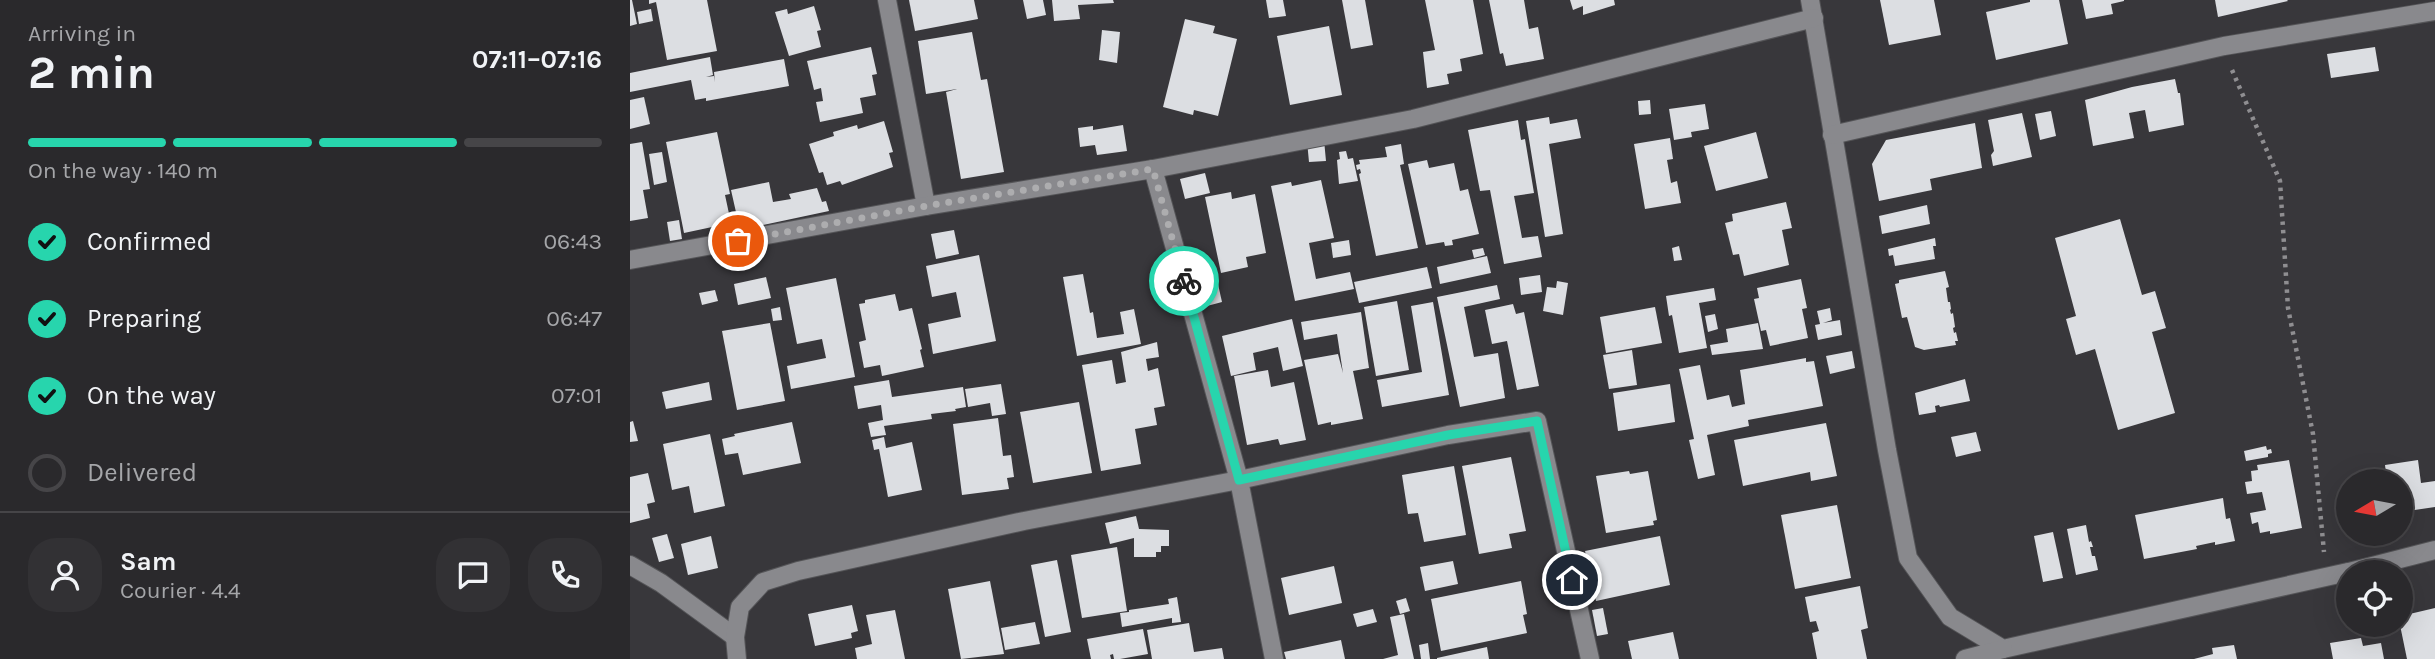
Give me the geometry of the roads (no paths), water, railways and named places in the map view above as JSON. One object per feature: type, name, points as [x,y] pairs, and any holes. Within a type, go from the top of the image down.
[{"type":"street","points":[[887,0],[926,206]]},
{"type":"street","points":[[630,260],[926,206],[1153,169],[1413,119],[1812,9],[1908,558],[1950,617],[2003,649]]},
{"type":"street","points":[[1832,135],[2224,46],[2435,11]]},
{"type":"street","points":[[1153,169],[1239,480],[1274,659]]},
{"type":"street","points":[[737,659],[735,637],[740,607],[763,582],[786,575],[1024,521],[1239,480],[1448,435],[1537,421],[1590,659]]},
{"type":"street","points":[[2396,560],[2435,550]]},
{"type":"street","points":[[630,565],[661,583],[735,637]]},
{"type":"street","points":[[1965,659],[2336,576]]}]
